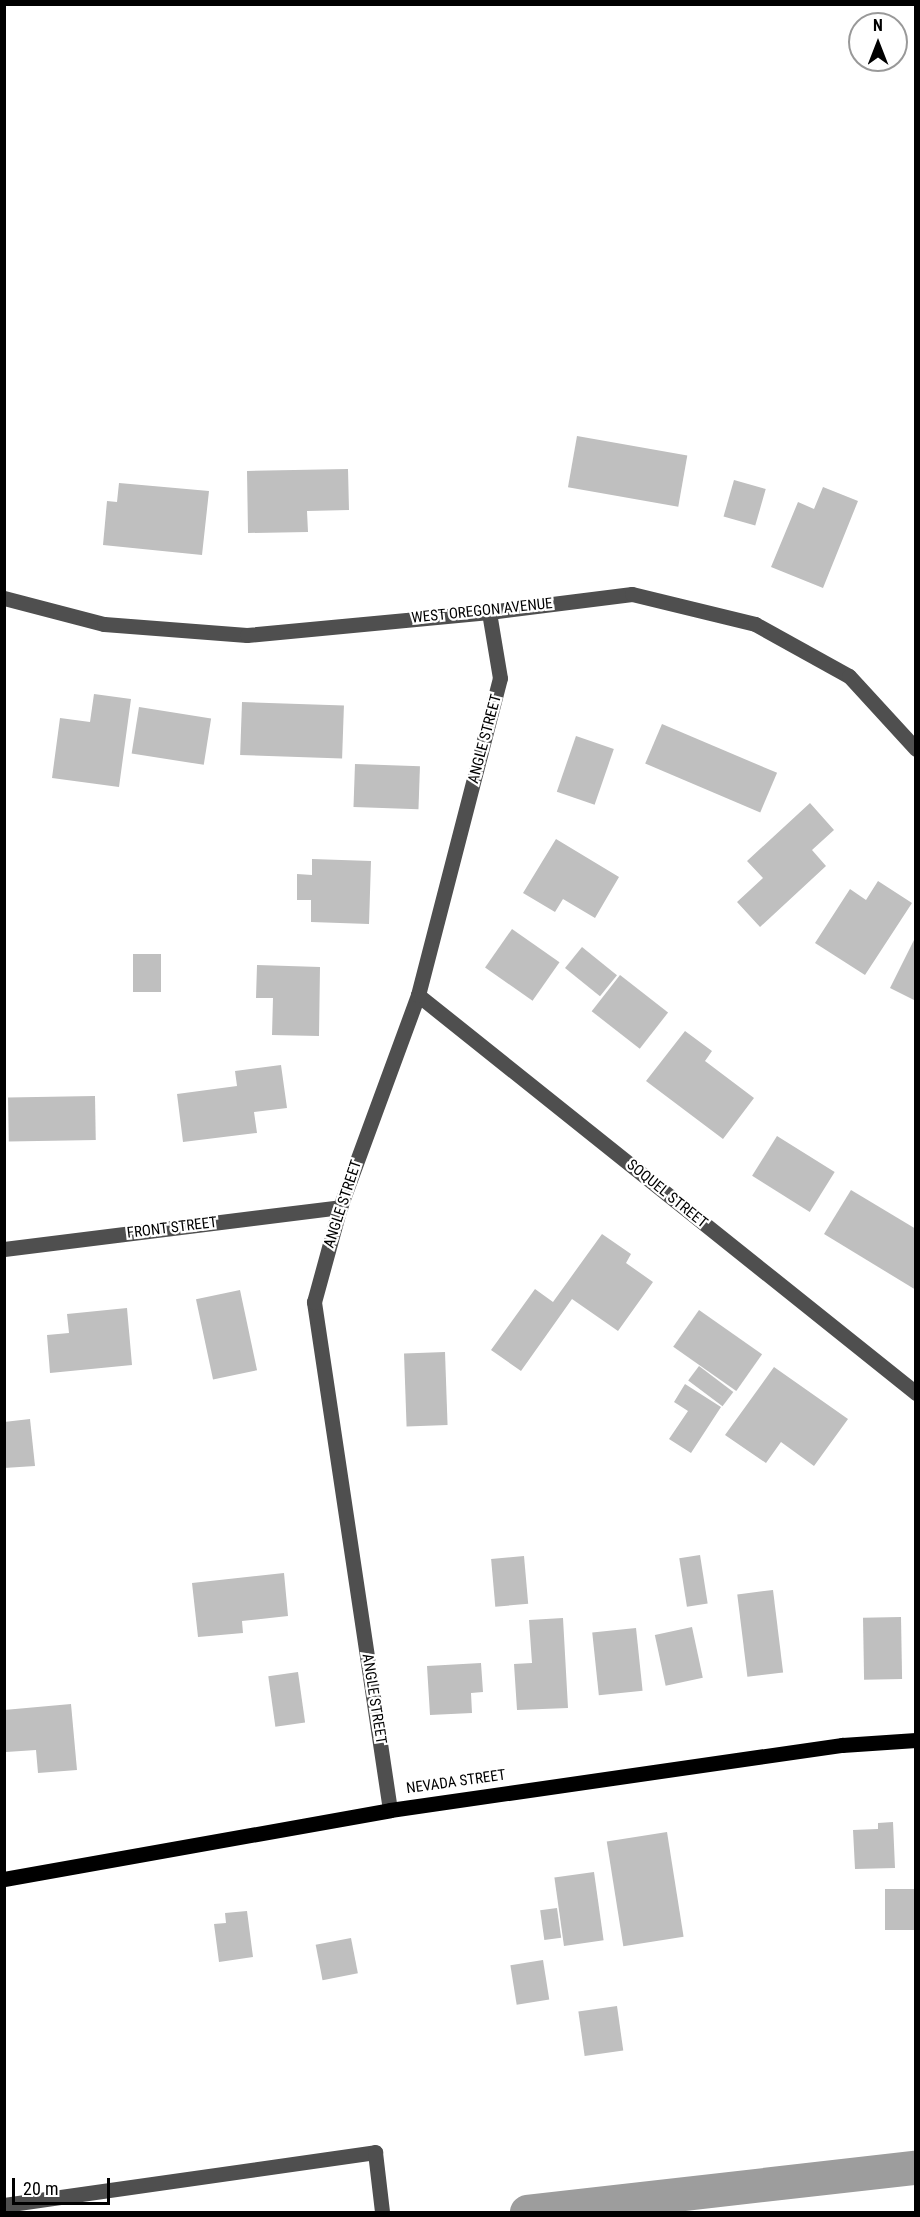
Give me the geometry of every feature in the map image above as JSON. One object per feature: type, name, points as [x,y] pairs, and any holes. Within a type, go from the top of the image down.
[{"type":"main road","name":"NEVADA STREET","points":[[4,1879],[390,1810],[842,1745],[915,1740]]},
{"type":"street","name":"WEST OREGON AVENUE","points":[[4,598],[104,624],[247,635],[489,612],[632,594],[755,624],[849,676],[915,749]]},
{"type":"street","name":"ANGLE STREET","points":[[390,1810],[314,1302],[340,1207],[418,995],[500,678],[489,612]]},
{"type":"street","name":"SOQUEL STREET","points":[[418,995],[915,1393]]},
{"type":"street","name":"FRONT STREET","points":[[4,1249],[340,1207]]},
{"type":"street","points":[[4,2205],[375,2152],[382,2212]]},
{"type":"building","points":[[577,436],[687,455],[678,507],[568,487]]},
{"type":"building","points":[[348,469],[349,510],[307,511],[308,532],[248,533],[247,471]]},
{"type":"building","points":[[734,480],[766,489],[755,526],[724,517]]},
{"type":"building","points":[[119,483],[209,491],[202,555],[103,545],[107,501],[117,502]]},
{"type":"building","points":[[823,487],[858,501],[823,588],[771,567],[798,502],[814,509]]},
{"type":"building","points":[[94,694],[131,699],[119,787],[52,778],[60,718],[90,722]]},
{"type":"building","points":[[242,702],[344,706],[342,759],[240,755]]},
{"type":"building","points":[[139,707],[211,718],[204,765],[132,753]]},
{"type":"building","points":[[662,724],[777,773],[760,812],[645,764]]},
{"type":"building","points":[[576,736],[614,749],[595,805],[557,792]]},
{"type":"building","points":[[355,764],[420,766],[418,809],[353,807]]},
{"type":"building","points":[[810,803],[834,830],[812,850],[826,866],[760,927],[737,902],[763,878],[747,861]]},
{"type":"building","points":[[556,839],[619,877],[595,918],[563,899],[555,912],[523,893]]},
{"type":"building","points":[[312,859],[371,861],[369,924],[311,922],[311,900],[297,900],[297,874],[312,875]]},
{"type":"building","points":[[878,881],[912,903],[865,975],[815,943],[850,889],[866,900]]},
{"type":"building","points":[[512,929],[560,962],[533,1001],[485,968]]},
{"type":"building","points":[[916,936],[916,1001],[890,988]]},
{"type":"building","points":[[582,947],[617,975],[600,996],[565,968]]},
{"type":"building","points":[[133,954],[161,954],[161,992],[133,992]]},
{"type":"building","points":[[257,965],[320,967],[319,1036],[272,1035],[273,998],[256,998]]},
{"type":"building","points":[[620,975],[668,1013],[640,1049],[592,1011]]},
{"type":"building","points":[[685,1031],[712,1051],[705,1061],[754,1098],[723,1139],[646,1081]]},
{"type":"building","points":[[281,1065],[287,1108],[254,1112],[257,1133],[183,1142],[177,1094],[237,1086],[235,1071]]},
{"type":"building","points":[[95,1096],[96,1140],[9,1142],[8,1098]]},
{"type":"building","points":[[777,1136],[835,1172],[810,1212],[752,1176]]},
{"type":"building","points":[[851,1190],[916,1229],[916,1290],[824,1234]]},
{"type":"building","points":[[602,1234],[631,1254],[626,1263],[653,1282],[618,1331],[572,1299],[521,1371],[491,1350],[535,1289],[553,1302]]},
{"type":"building","points":[[240,1290],[257,1370],[213,1380],[196,1299]]},
{"type":"building","points":[[127,1308],[132,1365],[50,1373],[47,1335],[69,1333],[67,1314]]},
{"type":"building","points":[[699,1310],[762,1354],[736,1391],[673,1347]]},
{"type":"building","points":[[445,1352],[448,1425],[407,1426],[404,1353]]},
{"type":"building","points":[[699,1366],[733,1392],[723,1406],[688,1380]]},
{"type":"building","points":[[774,1367],[848,1419],[814,1466],[781,1442],[766,1463],[725,1435]]},
{"type":"building","points":[[685,1384],[721,1407],[691,1453],[669,1439],[688,1411],[674,1402]]},
{"type":"building","points":[[30,1419],[35,1466],[4,1468],[4,1422]]},
{"type":"building","points":[[700,1555],[708,1603],[687,1607],[679,1558]]},
{"type":"building","points":[[524,1556],[528,1604],[495,1607],[491,1559]]},
{"type":"building","points":[[284,1573],[288,1616],[242,1621],[243,1633],[198,1637],[192,1583]]},
{"type":"building","points":[[773,1590],[783,1672],[747,1677],[737,1594]]},
{"type":"building","points":[[901,1617],[902,1679],[864,1680],[863,1618]]},
{"type":"building","points":[[563,1618],[568,1708],[517,1710],[514,1664],[532,1663],[529,1620]]},
{"type":"building","points":[[692,1627],[703,1678],[666,1686],[655,1635]]},
{"type":"building","points":[[636,1628],[643,1691],[599,1695],[592,1633]]},
{"type":"building","points":[[481,1663],[483,1692],[471,1693],[472,1713],[430,1715],[427,1666]]},
{"type":"building","points":[[298,1672],[305,1723],[275,1727],[268,1676]]},
{"type":"building","points":[[71,1704],[77,1770],[38,1773],[36,1750],[6,1752],[4,1710]]},
{"type":"building","points":[[893,1822],[895,1868],[855,1869],[853,1830],[878,1829],[878,1823]]},
{"type":"building","points":[[667,1832],[684,1937],[623,1946],[607,1842]]},
{"type":"building","points":[[594,1872],[604,1940],[564,1946],[554,1878]]},
{"type":"building","points":[[885,1889],[916,1889],[916,1930],[885,1930]]},
{"type":"building","points":[[557,1908],[561,1938],[544,1940],[540,1910]]},
{"type":"building","points":[[247,1911],[253,1957],[219,1962],[214,1924],[226,1923],[225,1913]]},
{"type":"building","points":[[351,1938],[358,1973],[323,1980],[316,1945]]},
{"type":"building","points":[[543,1960],[549,2000],[517,2005],[510,1965]]},
{"type":"building","points":[[617,2006],[623,2051],[585,2056],[578,2011]]},
{"type":"waterway","points":[[527,2212],[916,2168]]}]
